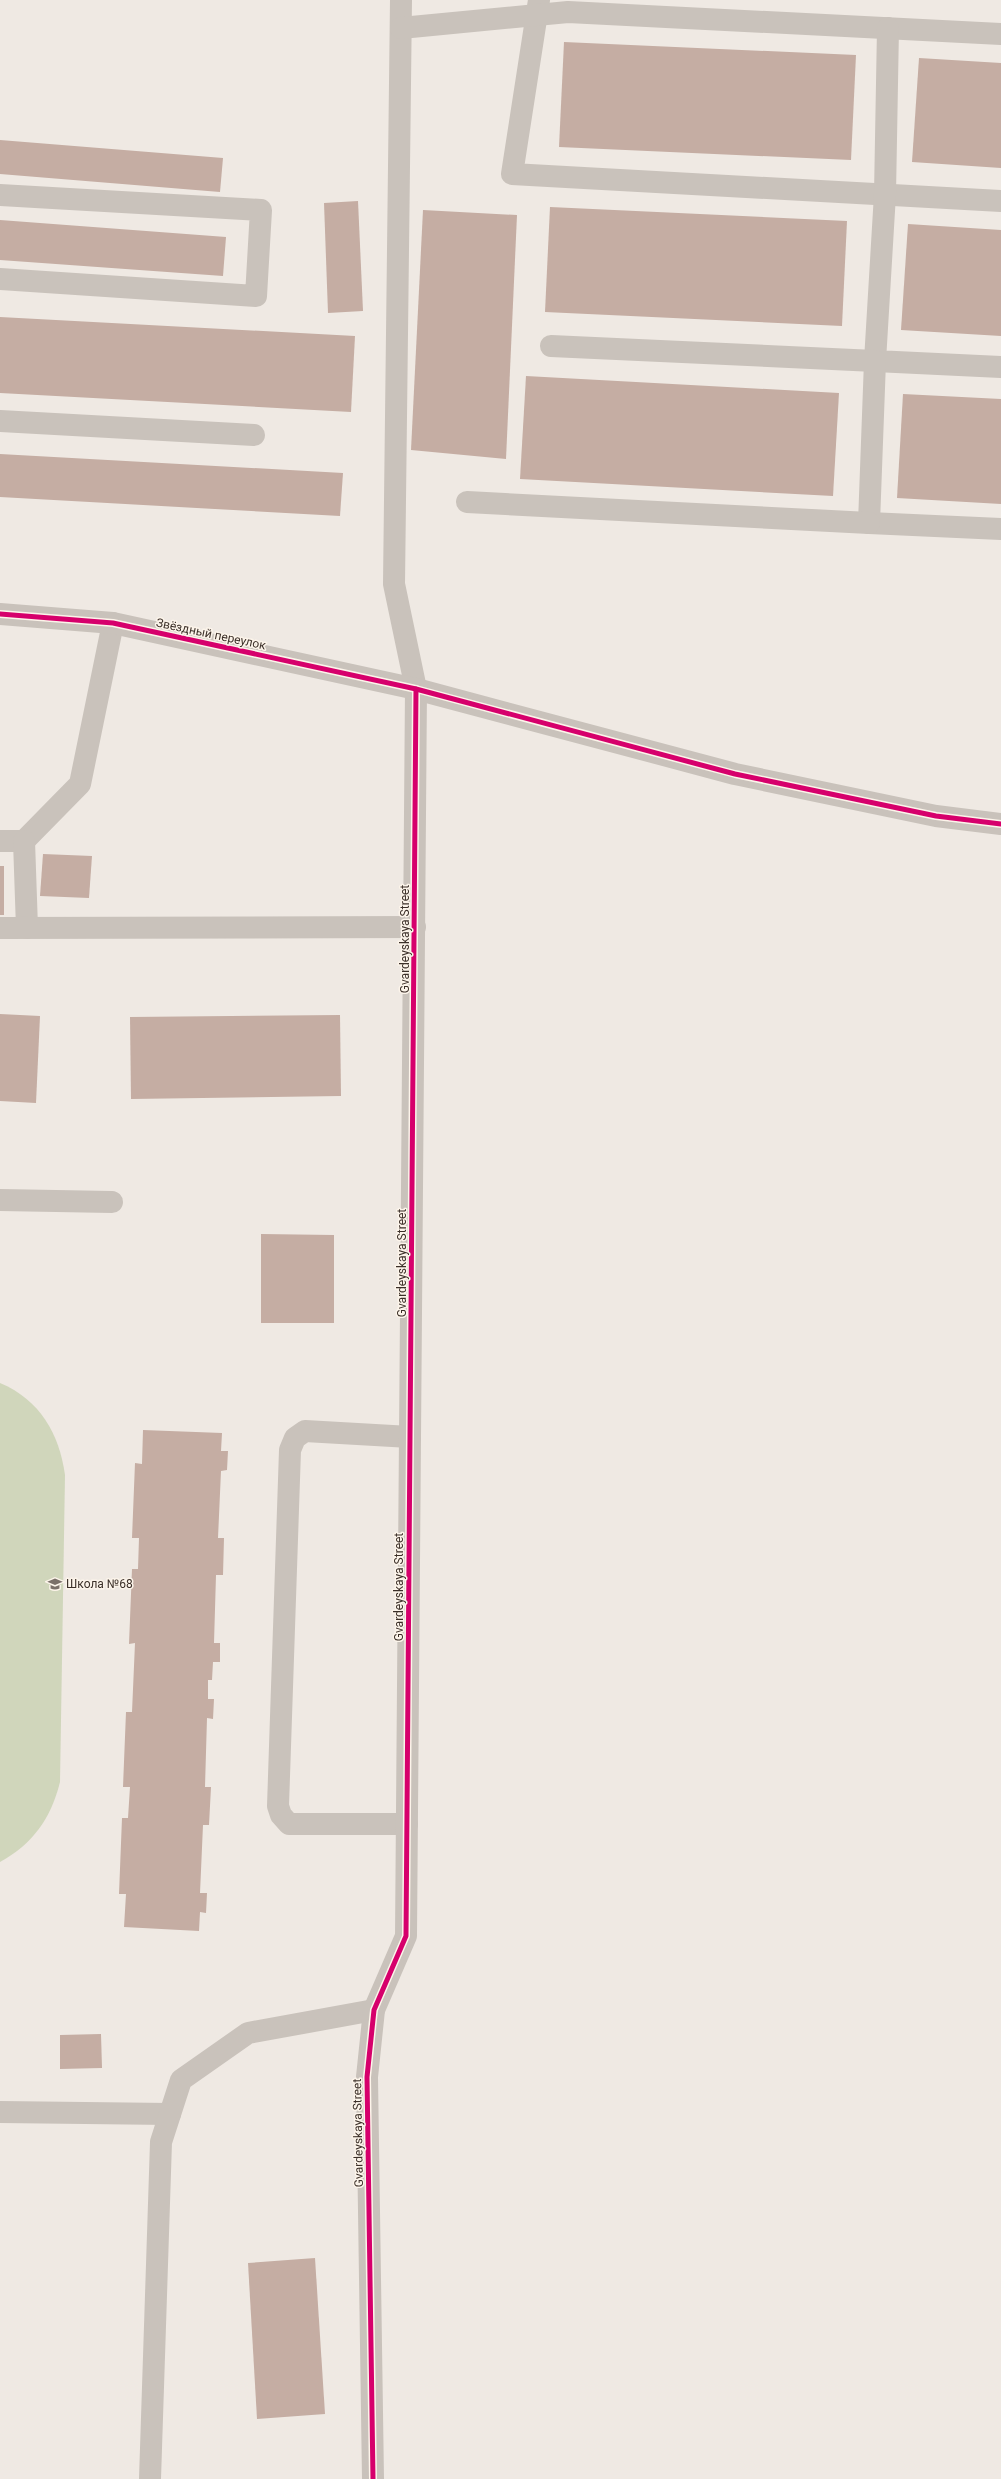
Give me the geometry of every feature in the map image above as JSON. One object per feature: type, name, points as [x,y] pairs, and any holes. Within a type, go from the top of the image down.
[{"type":"street","name":"Gvardeyskaya Street","points":[[373,2479],[367,2077],[374,2010],[406,1936],[416,689],[394,584],[401,0]]},
{"type":"street","points":[[401,28],[539,8],[568,12],[1001,34]]},
{"type":"street","points":[[539,8],[512,174],[1001,201]]},
{"type":"street","points":[[869,522],[875,361],[885,194],[888,28]]},
{"type":"street","points":[[0,195],[260,210],[256,296],[0,278]]},
{"type":"street","points":[[551,346],[1001,367]]},
{"type":"street","points":[[0,421],[254,435]]},
{"type":"street","points":[[467,502],[1001,529]]},
{"type":"street","name":"Звёздный переулок","points":[[0,614],[113,623],[416,689],[735,774],[936,816],[1001,824]]},
{"type":"street","points":[[0,841],[24,841],[80,784],[113,623]]},
{"type":"street","points":[[24,841],[27,928]]},
{"type":"street","points":[[0,928],[415,928]]},
{"type":"street","points":[[0,1200],[112,1202]]},
{"type":"street","points":[[407,1824],[289,1824],[281,1815],[278,1806],[290,1450],[295,1438],[305,1431],[410,1437]]},
{"type":"street","points":[[150,2479],[161,2142],[181,2080],[248,2033],[374,2010]]},
{"type":"street","points":[[0,2112],[170,2114]]},
{"type":"green space","points":[[0,1383],[14,1390],[26,1399],[37,1409],[45,1420],[58,1445],[65,1475],[60,1782],[51,1807],[39,1829],[22,1847],[0,1862]]},
{"type":"building","points":[[564,42],[856,55],[851,160],[559,147]]},
{"type":"building","points":[[919,58],[1001,63],[1001,168],[912,162]]},
{"type":"building","points":[[0,140],[223,158],[220,192],[0,174]]},
{"type":"building","points":[[358,201],[363,311],[328,313],[324,203]]},
{"type":"building","points":[[550,207],[847,221],[842,326],[545,312]]},
{"type":"building","points":[[423,210],[517,215],[506,459],[411,450]]},
{"type":"building","points":[[0,220],[226,237],[223,276],[0,260]]},
{"type":"building","points":[[908,224],[1001,230],[1001,336],[901,330]]},
{"type":"building","points":[[0,317],[355,336],[351,412],[0,393]]},
{"type":"building","points":[[526,376],[839,393],[833,496],[520,479]]},
{"type":"building","points":[[903,394],[1001,399],[1001,504],[897,498]]},
{"type":"building","points":[[0,454],[343,473],[340,516],[0,497]]},
{"type":"building","points":[[43,854],[92,856],[89,898],[40,896]]},
{"type":"building","points":[[0,866],[4,866],[4,915],[0,915]]},
{"type":"building","points":[[0,1014],[40,1016],[36,1103],[0,1101]]},
{"type":"building","points":[[340,1015],[341,1096],[131,1099],[130,1017]]},
{"type":"building","points":[[261,1234],[334,1235],[334,1323],[261,1323]]},
{"type":"building","points":[[143,1430],[222,1433],[221,1451],[228,1451],[227,1470],[221,1471],[218,1538],[224,1538],[223,1575],[216,1575],[214,1643],[220,1643],[220,1662],[213,1662],[212,1680],[208,1680],[208,1699],[214,1699],[213,1719],[207,1718],[205,1787],[211,1787],[209,1825],[203,1825],[200,1893],[207,1893],[206,1913],[200,1912],[199,1931],[124,1927],[126,1894],[119,1894],[122,1818],[128,1818],[130,1787],[123,1787],[126,1712],[132,1712],[135,1643],[129,1644],[132,1569],[138,1569],[139,1538],[132,1538],[135,1463],[142,1464]]},
{"type":"building","points":[[101,2034],[102,2068],[60,2069],[60,2035]]},
{"type":"building","points":[[315,2258],[325,2414],[257,2419],[248,2263]]},
{"type":"cycle path","points":[[0,614],[113,623],[416,689],[735,774],[936,816],[1001,824]]},
{"type":"cycle path","points":[[373,2479],[367,2077],[374,2010],[406,1936],[416,689]]},
{"type":"place","name":"Школа №68","points":[[55,1584]]}]
